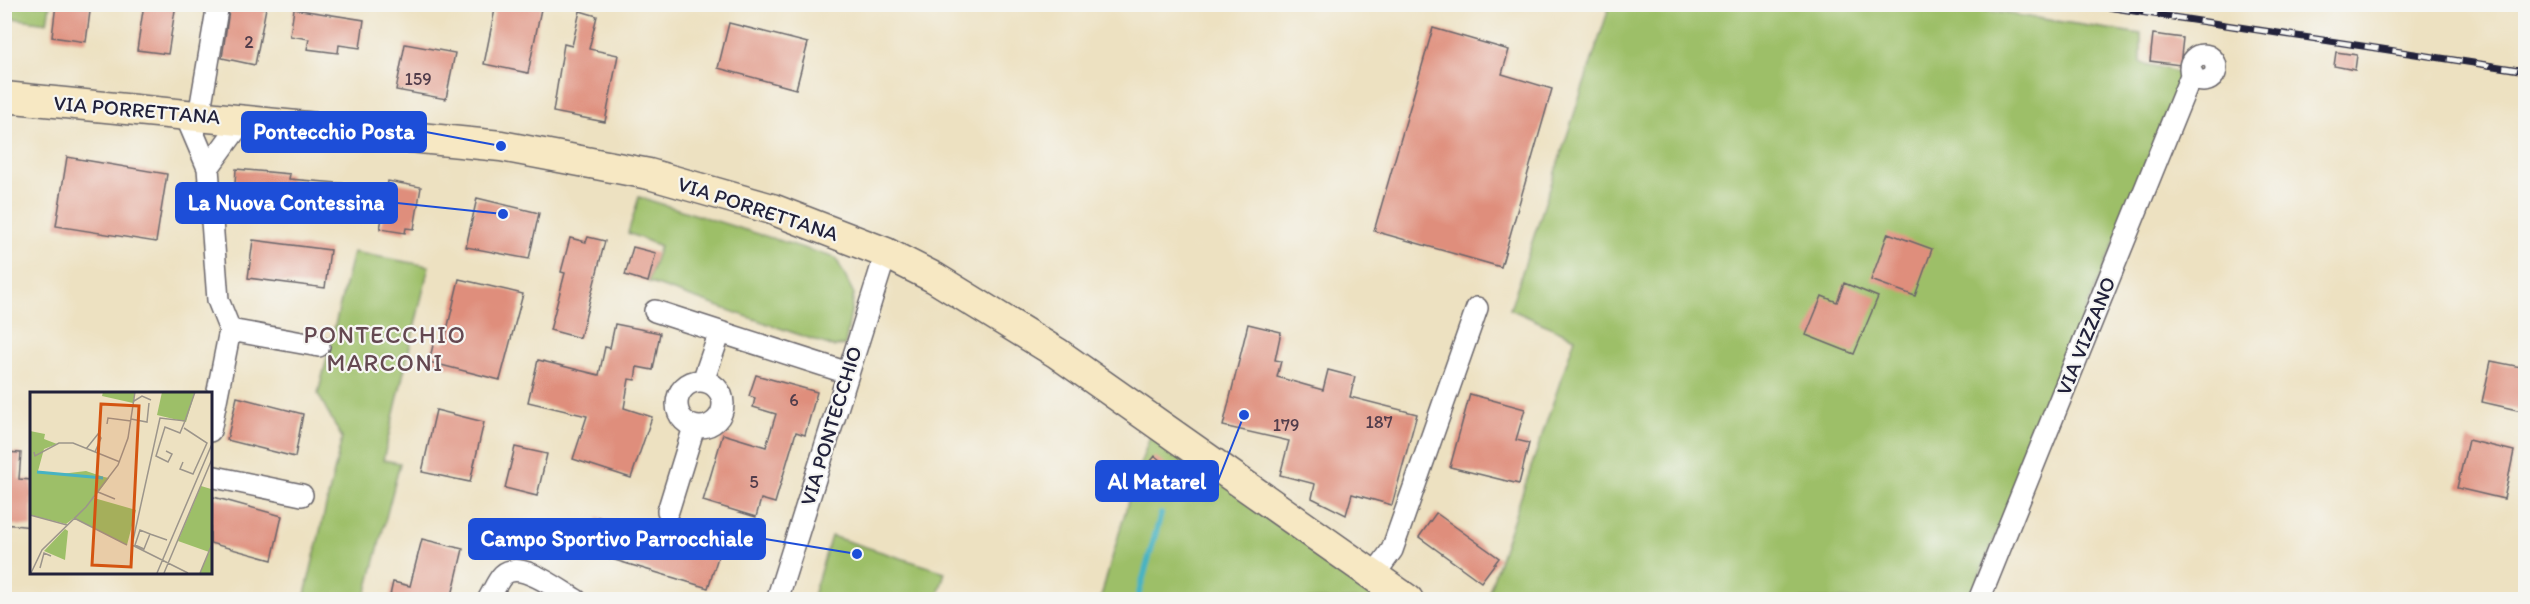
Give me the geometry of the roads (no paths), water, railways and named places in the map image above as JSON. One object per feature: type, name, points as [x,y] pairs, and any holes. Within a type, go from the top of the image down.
[{"type":"main road","name":"VIA PORRETTANA","points":[[4,97],[501,146],[650,174],[772,209],[886,253],[935,278],[1057,353],[1408,600]]},
{"type":"street","points":[[212,421],[230,330],[219,300],[208,168],[192,115],[218,4]]},
{"type":"street","name":"VIA VIZZANO","points":[[1980,600],[2183,94],[2196,76]]},
{"type":"street","points":[[208,168],[243,120]]},
{"type":"street","name":"VIA PONTECCHIO","points":[[777,600],[886,253]]},
{"type":"street","points":[[1374,575],[1392,550],[1477,308]]},
{"type":"street","points":[[655,311],[848,372]]},
{"type":"street","points":[[230,330],[319,346]]},
{"type":"street","points":[[703,381],[720,332]]},
{"type":"street","points":[[703,381],[720,393],[723,404],[721,414],[714,423],[705,427],[694,427],[679,414],[677,405],[685,387],[703,381]]},
{"type":"street","points":[[668,511],[694,427]]},
{"type":"street","points":[[212,477],[302,495]]},
{"type":"street","points":[[488,600],[504,575],[513,570],[526,571],[576,600]]},
{"type":"waterway","points":[[1137,600],[1161,514]]},
{"type":"railway","points":[[2088,4],[2526,71]]},
{"type":"place","name":"Pontecchio Posta","points":[[501,146]]},
{"type":"place","name":"La Nuova Contessina","points":[[503,214]]},
{"type":"place","name":"Al Matarel","points":[[1244,415]]},
{"type":"place","name":"Campo Sportivo Parrocchiale","points":[[857,554]]},
{"type":"district","name":"PONTECCHIO MARCONI","points":[[385,349]]}]
